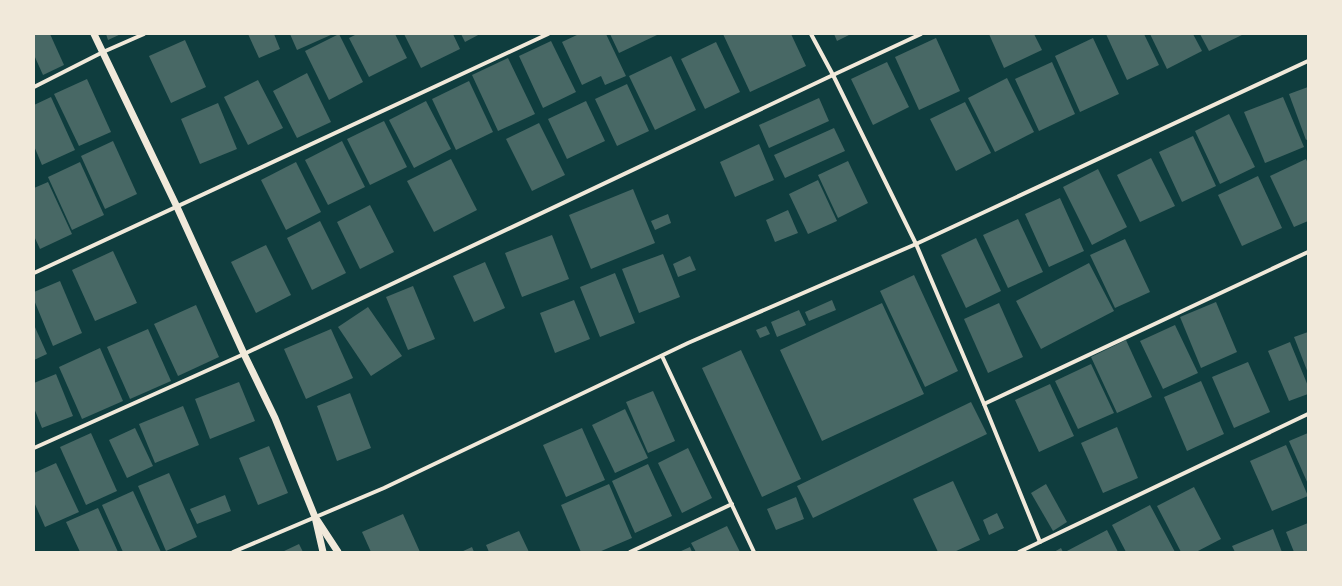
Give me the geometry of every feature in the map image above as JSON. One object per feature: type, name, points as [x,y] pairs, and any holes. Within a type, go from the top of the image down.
[{"type":"street","points":[[94,34],[177,207],[275,418],[315,517],[323,552]]},
{"type":"street","points":[[34,87],[103,52],[144,34]]},
{"type":"street","points":[[34,273],[548,34]]},
{"type":"street","points":[[811,34],[833,75],[916,244],[984,404],[1040,542]]},
{"type":"street","points":[[34,448],[244,354],[921,34]]},
{"type":"street","points":[[233,552],[384,488],[662,356],[916,244],[1308,61]]},
{"type":"street","points":[[984,404],[1308,252]]},
{"type":"street","points":[[662,356],[754,552]]},
{"type":"street","points":[[1019,552],[1308,414]]},
{"type":"street","points":[[630,552],[732,504]]},
{"type":"street","points":[[315,517],[338,552]]},
{"type":"building","points":[[34,34],[50,34],[64,65],[43,75],[34,55]]},
{"type":"building","points":[[106,34],[121,34],[108,40]]},
{"type":"building","points":[[248,34],[274,34],[280,49],[259,58]]},
{"type":"building","points":[[290,34],[333,34],[297,50]]},
{"type":"building","points":[[339,34],[363,82],[329,100],[305,51]]},
{"type":"building","points":[[357,34],[395,34],[407,58],[369,77],[349,38]]},
{"type":"building","points":[[404,34],[453,34],[460,49],[421,68]]},
{"type":"building","points":[[461,34],[480,34],[465,42]]},
{"type":"building","points":[[579,34],[606,34],[626,76],[605,85],[601,76],[582,85],[562,42]]},
{"type":"building","points":[[610,34],[656,34],[657,35],[619,53]]},
{"type":"building","points":[[723,34],[791,34],[806,66],[750,92]]},
{"type":"building","points":[[834,34],[851,34],[837,41]]},
{"type":"building","points":[[989,34],[1034,34],[1042,50],[1004,68]]},
{"type":"building","points":[[1106,34],[1144,34],[1159,65],[1127,80]]},
{"type":"building","points":[[1150,34],[1193,34],[1202,51],[1167,69]]},
{"type":"building","points":[[1200,34],[1244,34],[1209,51]]},
{"type":"building","points":[[936,38],[960,91],[919,110],[895,57]]},
{"type":"building","points":[[1093,38],[1119,94],[1080,112],[1055,56]]},
{"type":"building","points":[[185,40],[206,87],[171,103],[149,56]]},
{"type":"building","points":[[551,41],[576,92],[543,108],[519,56]]},
{"type":"building","points":[[716,42],[740,92],[705,109],[681,59]]},
{"type":"building","points":[[671,56],[696,110],[655,130],[629,76]]},
{"type":"building","points":[[508,58],[535,114],[498,131],[472,75]]},
{"type":"building","points":[[887,62],[909,107],[873,125],[851,79]]},
{"type":"building","points":[[1052,62],[1075,114],[1039,131],[1015,79]]},
{"type":"building","points":[[307,73],[331,122],[297,138],[273,91]]},
{"type":"building","points":[[1007,78],[1034,132],[995,152],[968,98]]},
{"type":"building","points":[[87,79],[111,132],[79,146],[54,94]]},
{"type":"building","points":[[258,80],[283,128],[248,145],[224,97]]},
{"type":"building","points":[[469,81],[493,132],[456,150],[432,99]]},
{"type":"building","points":[[627,84],[649,131],[617,146],[595,99]]},
{"type":"building","points":[[1308,87],[1308,139],[1306,140],[1289,94]]},
{"type":"building","points":[[51,97],[75,150],[42,165],[34,146],[34,105]]},
{"type":"building","points":[[1283,97],[1304,147],[1265,163],[1244,112]]},
{"type":"building","points":[[819,98],[829,121],[769,148],[759,125]]},
{"type":"building","points":[[426,101],[451,149],[414,168],[389,120]]},
{"type":"building","points":[[586,101],[605,141],[567,159],[548,119]]},
{"type":"building","points":[[965,102],[991,153],[956,171],[930,119]]},
{"type":"building","points":[[218,103],[237,149],[200,164],[181,119]]},
{"type":"building","points":[[1229,114],[1255,167],[1220,184],[1195,131]]},
{"type":"building","points":[[384,121],[407,167],[370,185],[347,139]]},
{"type":"building","points":[[539,123],[565,175],[532,191],[506,139]]},
{"type":"building","points":[[834,128],[845,151],[785,178],[774,155]]},
{"type":"building","points":[[1193,136],[1216,186],[1182,202],[1159,152]]},
{"type":"building","points":[[113,141],[137,194],[105,209],[81,156]]},
{"type":"building","points":[[342,141],[365,187],[328,205],[305,160]]},
{"type":"building","points":[[759,144],[774,180],[735,197],[720,162]]},
{"type":"building","points":[[1151,158],[1175,206],[1140,222],[1117,175]]},
{"type":"building","points":[[451,159],[477,210],[434,232],[407,181]]},
{"type":"building","points":[[1306,159],[1308,164],[1308,221],[1294,227],[1270,176]]},
{"type":"building","points":[[848,161],[868,203],[838,218],[818,175]]},
{"type":"building","points":[[80,162],[104,215],[72,230],[48,177]]},
{"type":"building","points":[[296,162],[321,212],[286,230],[261,180]]},
{"type":"building","points":[[1098,169],[1127,227],[1092,245],[1063,187]]},
{"type":"building","points":[[1258,176],[1282,228],[1242,246],[1218,195]]},
{"type":"building","points":[[818,180],[837,221],[808,234],[789,194]]},
{"type":"building","points":[[48,182],[72,234],[40,249],[34,236],[34,188]]},
{"type":"building","points":[[633,189],[655,243],[591,269],[569,215]]},
{"type":"building","points":[[1060,198],[1084,251],[1049,267],[1025,214]]},
{"type":"building","points":[[370,205],[394,252],[360,269],[337,222]]},
{"type":"building","points":[[788,210],[798,233],[775,242],[766,220]]},
{"type":"building","points":[[668,214],[671,223],[655,230],[651,221]]},
{"type":"building","points":[[1018,219],[1043,272],[1008,288],[983,235]]},
{"type":"building","points":[[320,221],[346,273],[312,290],[287,238]]},
{"type":"building","points":[[552,235],[569,279],[522,297],[505,253]]},
{"type":"building","points":[[976,238],[1001,291],[966,308],[941,255]]},
{"type":"building","points":[[1125,239],[1150,292],[1115,308],[1090,255]]},
{"type":"building","points":[[266,245],[291,295],[256,313],[231,262]]},
{"type":"building","points":[[113,251],[137,303],[95,321],[72,270]]},
{"type":"building","points":[[663,254],[680,297],[639,313],[622,269]]},
{"type":"building","points":[[690,256],[696,270],[678,277],[673,264]]},
{"type":"building","points":[[485,262],[505,308],[474,322],[453,276]]},
{"type":"building","points":[[1089,263],[1114,311],[1041,349],[1016,301]]},
{"type":"building","points":[[615,273],[635,323],[600,337],[580,287]]},
{"type":"building","points":[[914,275],[958,371],[925,387],[880,291]]},
{"type":"building","points":[[60,281],[82,333],[53,346],[34,300],[34,292]]},
{"type":"building","points":[[413,286],[435,339],[408,350],[386,297]]},
{"type":"building","points":[[574,300],[590,339],[555,353],[540,313]]},
{"type":"building","points":[[832,300],[836,310],[809,321],[805,312]]},
{"type":"building","points":[[1216,302],[1237,352],[1201,368],[1180,317]]},
{"type":"building","points":[[882,303],[924,394],[822,441],[780,350]]},
{"type":"building","points":[[999,303],[1023,357],[988,373],[964,319]]},
{"type":"building","points":[[196,305],[219,357],[178,376],[154,324]]},
{"type":"building","points":[[368,307],[402,356],[371,376],[338,327]]},
{"type":"building","points":[[799,310],[806,325],[777,337],[771,322]]},
{"type":"building","points":[[34,325],[47,354],[34,360]]},
{"type":"building","points":[[1175,325],[1198,373],[1163,389],[1140,341]]},
{"type":"building","points":[[766,326],[770,334],[760,338],[756,330]]},
{"type":"building","points":[[148,329],[171,381],[130,399],[107,347]]},
{"type":"building","points":[[331,329],[353,378],[306,399],[284,349]]},
{"type":"building","points":[[1308,332],[1308,373],[1294,337]]},
{"type":"building","points":[[1126,340],[1152,397],[1117,413],[1091,357]]},
{"type":"building","points":[[1290,342],[1308,386],[1308,394],[1289,401],[1268,351]]},
{"type":"building","points":[[100,348],[123,401],[82,419],[59,367]]},
{"type":"building","points":[[741,350],[801,479],[762,497],[702,368]]},
{"type":"building","points":[[1248,362],[1270,412],[1234,428],[1212,377]]},
{"type":"building","points":[[1091,364],[1114,413],[1078,429],[1055,381]]},
{"type":"building","points":[[56,374],[73,416],[42,428],[34,408],[34,383]]},
{"type":"building","points":[[1201,381],[1224,434],[1187,451],[1164,397]]},
{"type":"building","points":[[239,382],[255,421],[210,439],[195,399]]},
{"type":"building","points":[[1050,384],[1074,436],[1039,452],[1015,400]]},
{"type":"building","points":[[653,391],[675,441],[648,453],[626,402]]},
{"type":"building","points":[[350,393],[371,448],[337,461],[317,406]]},
{"type":"building","points":[[971,402],[987,434],[813,518],[797,486]]},
{"type":"building","points":[[183,406],[199,445],[155,463],[139,424]]},
{"type":"building","points":[[625,409],[648,458],[615,473],[592,425]]},
{"type":"building","points":[[1117,427],[1138,478],[1103,493],[1081,443]]},
{"type":"building","points":[[135,428],[153,466],[127,478],[109,440]]},
{"type":"building","points":[[582,428],[605,480],[566,497],[543,445]]},
{"type":"building","points":[[91,433],[117,491],[86,505],[60,447]]},
{"type":"building","points":[[1308,433],[1308,484],[1289,441]]},
{"type":"building","points":[[1286,445],[1308,496],[1272,511],[1250,461]]},
{"type":"building","points":[[269,446],[288,493],[258,505],[239,458]]},
{"type":"building","points":[[688,448],[712,498],[682,513],[658,463]]},
{"type":"building","points":[[56,463],[79,512],[45,527],[34,502],[34,473]]},
{"type":"building","points":[[648,464],[672,516],[635,533],[612,481]]},
{"type":"building","points":[[169,473],[197,537],[166,551],[138,486]]},
{"type":"building","points":[[953,481],[980,540],[954,552],[938,552],[913,499]]},
{"type":"building","points":[[609,484],[632,538],[599,552],[581,552],[561,505]]},
{"type":"building","points":[[1046,484],[1067,522],[1053,531],[1031,493]]},
{"type":"building","points":[[1194,487],[1221,539],[1196,552],[1181,552],[1157,506]]},
{"type":"building","points":[[133,491],[161,552],[123,552],[102,505]]},
{"type":"building","points":[[225,495],[231,511],[197,524],[190,509]]},
{"type":"building","points":[[796,497],[804,519],[776,530],[767,509]]},
{"type":"building","points":[[1150,505],[1175,552],[1126,552],[1112,525]]},
{"type":"building","points":[[98,508],[118,552],[80,552],[66,522]]},
{"type":"building","points":[[997,513],[1004,528],[989,535],[983,520]]},
{"type":"building","points":[[403,514],[420,552],[371,552],[362,532]]},
{"type":"building","points":[[1308,523],[1308,552],[1294,552],[1286,532]]},
{"type":"building","points":[[727,526],[740,552],[696,552],[691,543]]},
{"type":"building","points":[[1273,529],[1282,552],[1235,552],[1232,546]]},
{"type":"building","points":[[1107,530],[1118,552],[1065,552]]},
{"type":"building","points":[[519,531],[529,552],[489,552],[486,545]]},
{"type":"building","points":[[299,544],[303,552],[282,552]]},
{"type":"building","points":[[472,547],[474,552],[461,552]]},
{"type":"building","points":[[690,547],[692,552],[679,552]]},
{"type":"building","points":[[1061,548],[1063,552],[1054,552]]}]
